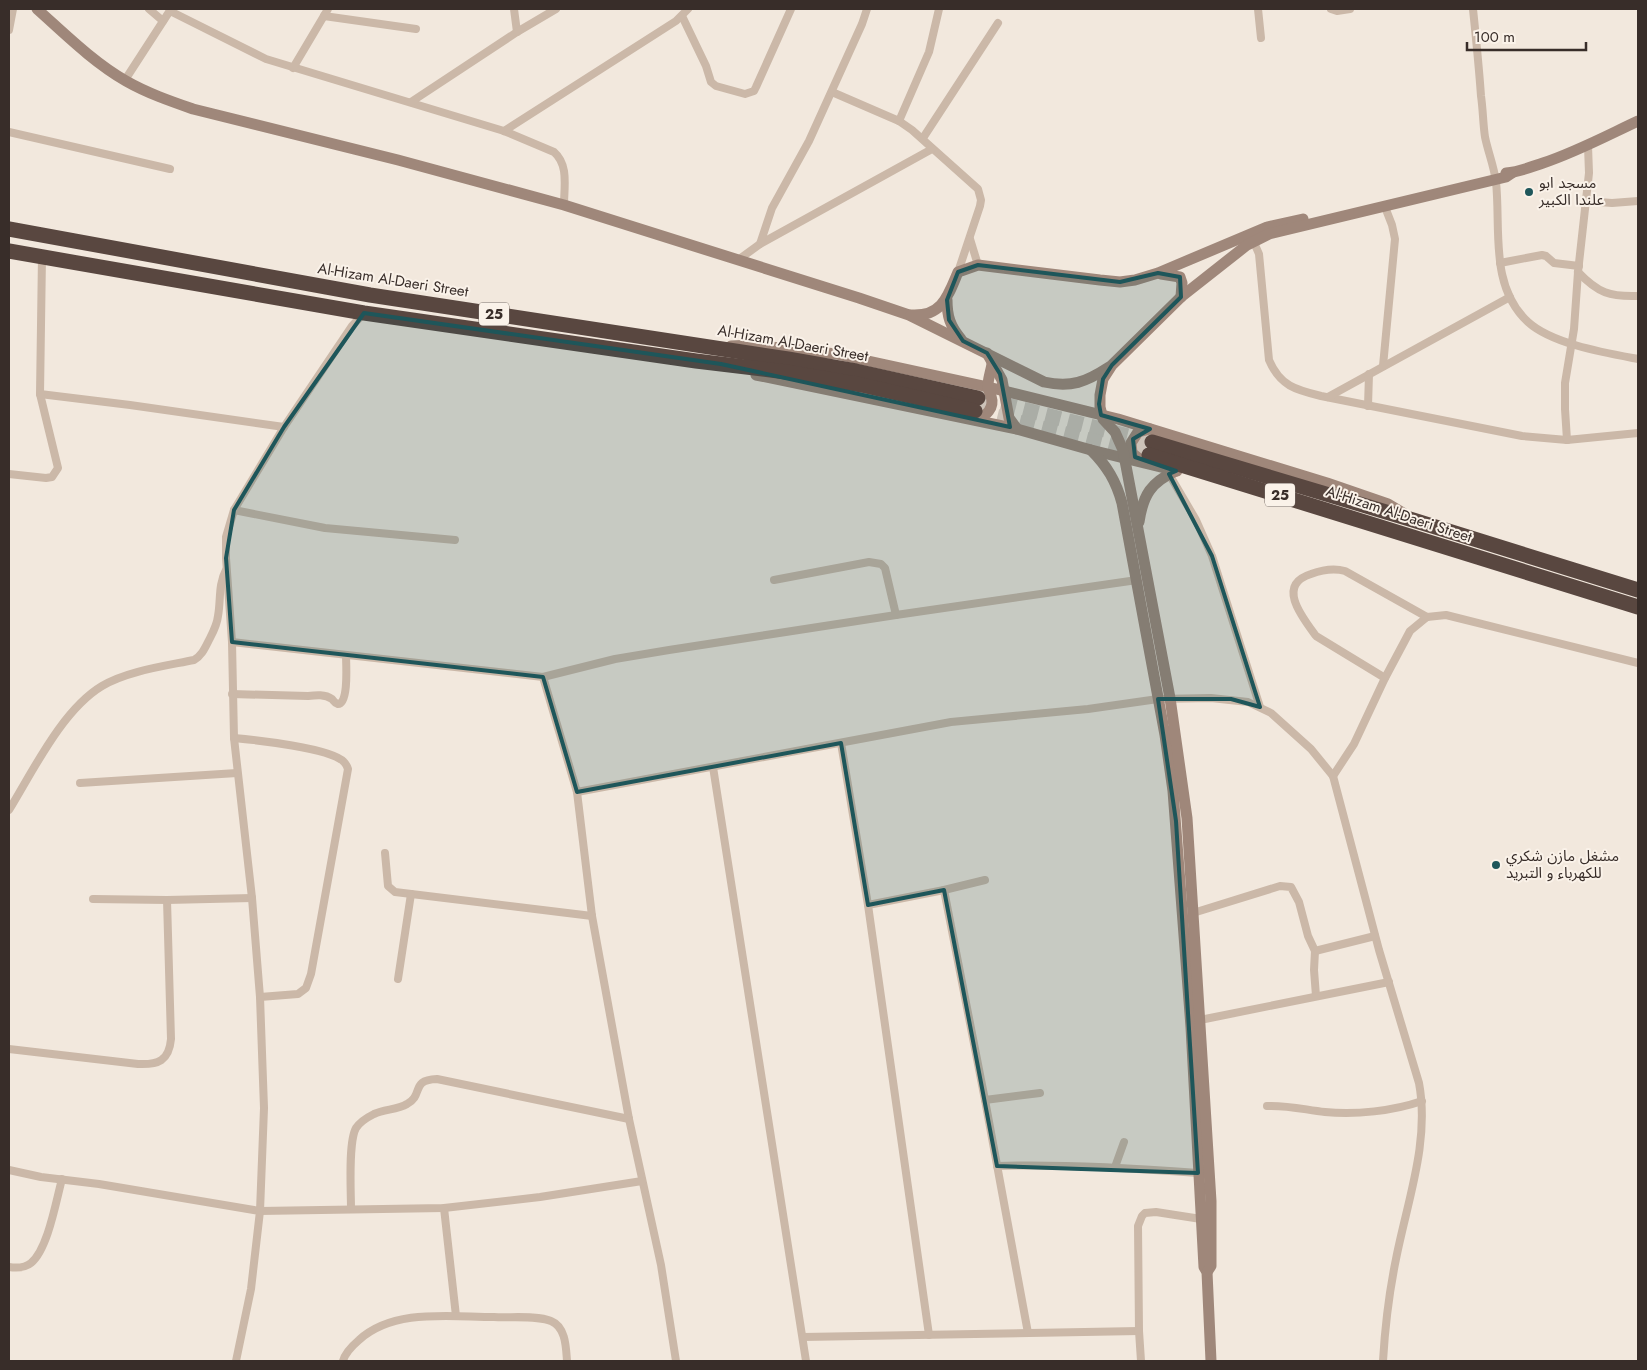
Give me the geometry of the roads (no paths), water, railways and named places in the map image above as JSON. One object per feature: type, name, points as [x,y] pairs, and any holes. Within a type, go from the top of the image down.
[{"type":"highway","name":"Al-Hizam Al-Daeri Street","points":[[9,229],[370,295],[717,347],[856,371],[979,404]]},
{"type":"highway","name":"Al-Hizam Al-Daeri Street","points":[[9,251],[364,313],[786,372],[979,404]]},
{"type":"highway","name":"Al-Hizam Al-Daeri Street","points":[[1149,447],[1412,527],[1638,590]]},
{"type":"highway","name":"Al-Hizam Al-Daeri Street","points":[[1412,527],[1501,565],[1638,606]]},
{"type":"street","points":[[9,30],[13,9]]},
{"type":"street","points":[[37,9],[74,42],[125,80],[161,98],[193,109],[398,160],[564,205],[910,315],[1044,382],[1057,385],[1078,383],[1112,365],[1181,298],[1237,252],[1252,237],[1385,207],[1553,160],[1588,146],[1638,121]]},
{"type":"street","points":[[149,9],[163,21]]},
{"type":"street","points":[[514,9],[516,32]]},
{"type":"street","points":[[411,102],[516,32],[556,9]]},
{"type":"street","points":[[504,131],[676,21],[688,9]]},
{"type":"street","points":[[682,16],[706,66],[710,82],[716,86],[745,94],[754,91],[792,9]]},
{"type":"street","points":[[760,244],[772,208],[809,142],[867,9]]},
{"type":"street","points":[[899,121],[929,52],[939,9]]},
{"type":"street","points":[[1258,9],[1261,38]]},
{"type":"street","points":[[1331,9],[1337,11],[1350,9]]},
{"type":"street","points":[[1473,9],[1485,136],[1495,177],[1500,263],[1510,297],[1519,312],[1529,323],[1547,335],[1605,353],[1638,359]]},
{"type":"street","points":[[125,80],[171,10],[266,59],[504,131],[554,152],[560,158],[565,172],[564,205]]},
{"type":"street","points":[[293,68],[326,12],[416,29]]},
{"type":"street","points":[[923,138],[998,23]]},
{"type":"street","points":[[832,92],[899,121],[923,138],[932,149],[978,189],[981,200],[980,206],[947,300],[947,312],[952,329],[962,341]]},
{"type":"street","points":[[9,132],[170,169]]},
{"type":"street","points":[[1567,440],[1565,383],[1569,353],[1573,344],[1590,163],[1588,146]]},
{"type":"street","points":[[738,260],[760,244],[932,149]]},
{"type":"street","points":[[958,272],[978,265],[1120,282],[1135,280],[1158,274],[1252,237],[1278,224],[1495,177]]},
{"type":"street","points":[[1586,201],[1612,203],[1638,201]]},
{"type":"street","points":[[1383,366],[1395,239],[1385,207]]},
{"type":"street","points":[[1252,237],[1259,254],[1269,360],[1273,371],[1291,387],[1368,406],[1522,436],[1567,440],[1638,433]]},
{"type":"street","points":[[970,239],[978,265]]},
{"type":"street","points":[[1500,263],[1542,255],[1548,257],[1554,264],[1579,269],[1596,289],[1607,294],[1622,297],[1638,296]]},
{"type":"street","points":[[9,474],[46,478],[52,477],[58,468],[40,394],[42,256]]},
{"type":"street","points":[[1158,274],[1175,275],[1180,278],[1182,283],[1181,298]]},
{"type":"street","points":[[1328,397],[1510,297]]},
{"type":"street","points":[[910,315],[926,315],[947,300]]},
{"type":"street","points":[[236,1361],[251,1289],[260,1211],[264,1108],[260,997],[252,898],[234,738],[232,642],[226,570],[226,537],[234,510],[284,427],[352,326],[364,313]]},
{"type":"street","points":[[987,352],[992,364],[1000,374],[1009,418],[1017,429]]},
{"type":"street","points":[[979,404],[992,364]]},
{"type":"street","points":[[1112,365],[1103,379],[1100,395],[1101,415],[1118,437],[1138,531],[1139,561],[1137,580],[1169,764],[1176,821],[1191,1027],[1204,1267],[1207,1272],[1211,1361]]},
{"type":"street","points":[[1368,406],[1369,374]]},
{"type":"street","points":[[979,404],[1005,391],[1118,419]]},
{"type":"street","points":[[40,394],[284,427]]},
{"type":"street","points":[[1100,395],[1118,419],[1173,472],[1212,556],[1260,707]]},
{"type":"street","points":[[979,404],[1017,429],[1124,458],[1149,447],[1327,483],[1388,504],[1412,527]]},
{"type":"street","points":[[1091,450],[1106,466],[1118,488],[1139,561],[1170,698],[1187,818],[1211,1202],[1211,1266],[1207,1272]]},
{"type":"street","points":[[1138,531],[1144,498],[1154,485],[1173,472]]},
{"type":"street","points":[[1173,472],[1363,528],[1386,533],[1412,527]]},
{"type":"street","points":[[234,510],[325,528],[455,540]]},
{"type":"street","points":[[774,580],[853,564],[869,562],[881,564],[885,568],[896,615]]},
{"type":"street","points":[[9,810],[56,733],[79,705],[102,686],[152,668],[194,660],[198,657],[204,650],[215,628],[218,617],[221,582],[226,570]]},
{"type":"street","points":[[1385,678],[1316,636],[1294,598],[1294,584],[1316,572],[1330,570],[1345,571],[1427,617]]},
{"type":"street","points":[[232,642],[543,677],[615,659],[1137,580]]},
{"type":"street","points":[[1333,776],[1354,744],[1385,678],[1410,631],[1427,617],[1446,615],[1638,664]]},
{"type":"street","points":[[232,694],[317,695],[324,696],[337,704],[340,703],[343,701],[346,693],[346,655]]},
{"type":"street","points":[[543,677],[577,792],[592,916],[629,1119],[661,1265],[676,1361]]},
{"type":"street","points":[[577,792],[951,722],[1088,709],[1170,698],[1231,699],[1248,702],[1271,714],[1311,749],[1333,776],[1375,936],[1419,1083],[1423,1122],[1412,1192],[1388,1298],[1383,1361]]},
{"type":"street","points":[[234,738],[265,741],[316,751],[342,760],[348,769],[312,974],[306,988],[298,994],[260,997]]},
{"type":"street","points":[[841,743],[868,905],[929,1335]]},
{"type":"street","points":[[713,767],[806,1361]]},
{"type":"street","points":[[80,783],[237,773]]},
{"type":"street","points":[[385,853],[388,886],[395,892],[592,916]]},
{"type":"street","points":[[868,905],[985,880]]},
{"type":"street","points":[[1193,913],[1280,886],[1291,887],[1299,902],[1308,936],[1315,951],[1316,996]]},
{"type":"street","points":[[944,890],[1028,1333]]},
{"type":"street","points":[[398,979],[411,894]]},
{"type":"street","points":[[93,899],[252,898]]},
{"type":"street","points":[[9,1049],[138,1064],[148,1064],[164,1059],[168,1053],[170,1039],[167,900]]},
{"type":"street","points":[[1315,951],[1375,936]]},
{"type":"street","points":[[1200,1020],[1388,982]]},
{"type":"street","points":[[351,1209],[352,1142],[356,1128],[374,1114],[411,1102],[420,1085],[428,1080],[437,1079],[629,1119]]},
{"type":"street","points":[[985,1100],[1040,1093]]},
{"type":"street","points":[[1267,1106],[1282,1105],[1326,1112],[1362,1112],[1404,1106],[1422,1101]]},
{"type":"street","points":[[1115,1167],[1124,1142]]},
{"type":"street","points":[[997,1166],[1115,1167],[1198,1173]]},
{"type":"street","points":[[9,1170],[260,1211],[444,1208],[540,1197],[642,1181]]},
{"type":"street","points":[[9,1267],[23,1267],[30,1264],[39,1252],[47,1234],[62,1179]]},
{"type":"street","points":[[444,1208],[456,1316]]},
{"type":"street","points":[[1142,1361],[1139,1331],[1138,1226],[1142,1216],[1145,1213],[1156,1212],[1201,1219]]},
{"type":"street","points":[[343,1361],[354,1345],[366,1334],[383,1326],[416,1318],[456,1316],[536,1318],[552,1321],[560,1327],[566,1346],[567,1361]]},
{"type":"street","points":[[803,1336],[1139,1331]]},
{"type":"tunnel","points":[[979,398],[1152,442]]},
{"type":"tunnel","points":[[975,411],[1149,455]]},
{"type":"place","name":"مسجد ابو علندا الكبير","points":[[1529,192]]},
{"type":"place","name":"مشغل مازن شكري للكهرباء و التبريد","points":[[1496,865]]}]
